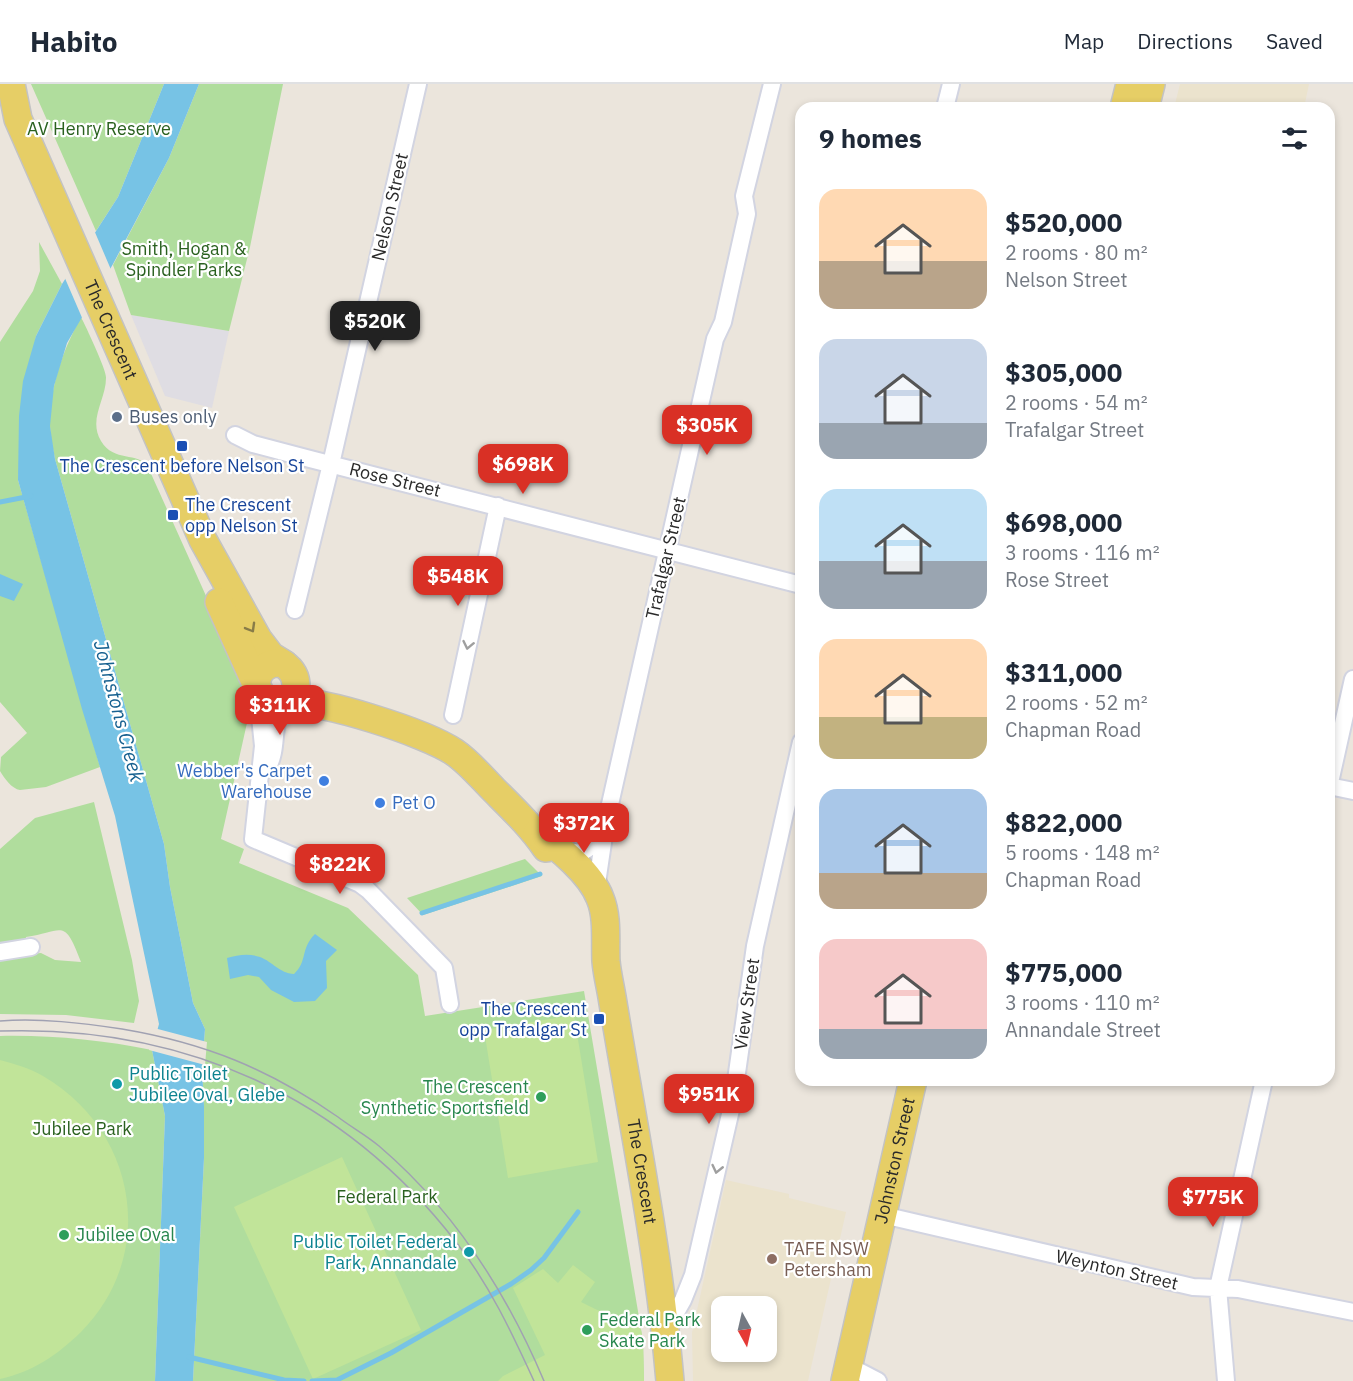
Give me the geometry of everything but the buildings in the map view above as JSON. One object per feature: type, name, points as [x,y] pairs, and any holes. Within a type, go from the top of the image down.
[{"type":"main road","name":"The Crescent","points":[[11,84],[18,119],[203,540],[258,639],[271,656],[318,690],[367,717]]},
{"type":"main road","points":[[1126,102],[1130,84]]},
{"type":"main road","points":[[1146,102],[1151,84]]},
{"type":"main road","name":"The Crescent","points":[[0,97],[18,119]]},
{"type":"main road","name":"The Crescent","points":[[203,540],[221,608],[256,685]]},
{"type":"main road","points":[[276,663],[285,665],[292,671],[296,685],[295,694],[280,705],[271,703],[261,695],[256,685],[259,674],[266,666],[276,663]]},
{"type":"main road","name":"The Crescent","points":[[287,702],[312,702],[367,717],[438,743],[454,752],[537,833],[560,850],[596,890],[603,910],[606,964],[666,1331],[670,1381]]},
{"type":"main road","name":"The Crescent","points":[[537,833],[555,861],[583,893],[606,964]]},
{"type":"main road","name":"Johnston Street","points":[[847,1374],[913,1086]]},
{"type":"street","name":"Nelson Street","points":[[295,610],[331,465],[418,84]]},
{"type":"street","name":"Trafalgar Street","points":[[596,890],[606,822],[715,339],[723,322],[747,214],[744,196],[772,84]]},
{"type":"street","points":[[946,102],[951,84]]},
{"type":"street","name":"Rose Street","points":[[235,435],[254,444],[331,465],[795,583]]},
{"type":"street","points":[[453,715],[498,506]]},
{"type":"street","points":[[1336,723],[1353,679]]},
{"type":"street","points":[[256,685],[263,746],[253,839],[368,890],[444,968],[450,1004]]},
{"type":"street","points":[[258,786],[273,759],[276,720],[287,702]]},
{"type":"street","name":"View Street","points":[[666,1331],[690,1284],[701,1240],[734,1092],[759,925],[795,768]]},
{"type":"street","points":[[1335,788],[1353,791]]},
{"type":"street","name":"Trafalgar Street","points":[[560,850],[578,854],[585,852],[606,822]]},
{"type":"street","points":[[0,952],[30,947]]},
{"type":"street","points":[[1226,1381],[1218,1288],[1263,1086]]},
{"type":"street","name":"Weynton Street","points":[[882,1215],[1193,1287],[1238,1289],[1353,1312]]},
{"type":"street","points":[[847,1374],[878,1381]]},
{"type":"shaded area","points":[[1180,84],[1309,84],[1305,102],[1176,102]]},
{"type":"shaded area","points":[[131,315],[229,331],[212,408],[165,396]]},
{"type":"shaded area","name":"TAFE NSW Petersham","points":[[726,1180],[789,1194],[789,1198],[846,1212],[808,1381],[693,1381],[692,1333]]},
{"type":"green space","name":"AV Henry Reserve","points":[[31,84],[164,84],[118,197],[96,231]]},
{"type":"green space","name":"Smith, Hogan & Spindler Parks","points":[[199,84],[283,84],[250,247],[229,331],[131,315],[113,265],[169,158]]},
{"type":"green space","points":[[39,242],[62,284],[36,336],[18,480],[100,767],[46,787],[20,790],[11,785],[0,771],[1,757],[27,733],[0,702],[0,342],[33,291],[40,271]]},
{"type":"green space","name":"Federal Park","points":[[81,317],[106,378],[97,417],[97,433],[106,448],[112,452],[138,459],[148,467],[238,667],[243,684],[247,723],[221,839],[244,849],[239,863],[348,908],[418,975],[425,1016],[584,991],[643,1341],[644,1381],[193,1381],[204,1158],[202,1068],[205,1029],[193,1003],[170,887],[164,844],[52,442],[50,412],[58,370]]},
{"type":"green space","points":[[94,802],[132,960],[139,1001],[134,1023],[66,1015],[0,1014],[0,957],[41,953],[55,960],[81,962],[71,938],[61,930],[26,937],[26,944],[0,946],[0,849],[35,818]]},
{"type":"green space","points":[[525,859],[542,876],[423,915],[407,898]]},
{"type":"green space","name":"The Crescent Synthetic Sportsfield","points":[[574,1015],[598,1162],[508,1178],[484,1030]]},
{"type":"green space","name":"Jubilee Park","points":[[0,1036],[77,1039],[152,1050],[165,1116],[155,1381],[0,1381]]},
{"type":"green space","name":"Jubilee Oval","points":[[0,1060],[27,1068],[43,1076],[75,1099],[99,1128],[116,1160],[126,1195],[128,1231],[121,1266],[106,1301],[81,1332],[44,1362],[0,1379]]},
{"type":"green space","points":[[342,1157],[421,1330],[313,1379],[234,1207]]},
{"type":"green space","name":"Federal Park Skate Park","points":[[573,1265],[595,1282],[581,1302],[609,1314],[639,1319],[643,1341],[644,1381],[498,1381],[503,1376],[545,1355],[513,1288],[543,1269],[558,1283]]},
{"type":"water","name":"Johnstons Creek","points":[[164,84],[199,84],[169,158],[113,264],[67,343],[54,386],[50,426],[55,459],[164,844],[170,887],[193,1003],[205,1029],[202,1068],[204,1158],[193,1381],[155,1381],[165,1116],[152,1050],[159,1024],[115,816],[82,709],[18,480],[19,416],[23,381],[36,336],[62,284],[118,197]]},
{"type":"water","points":[[0,574],[23,584],[14,601],[0,596]]},
{"type":"water","points":[[315,934],[337,950],[326,961],[327,988],[315,1001],[294,1002],[271,990],[259,977],[248,975],[230,979],[227,958],[243,955],[260,957],[284,972],[294,974],[301,964],[310,939]]},
{"type":"pier","points":[[94,230],[112,272],[83,320],[64,276]]},
{"type":"pier","points":[[154,1028],[207,1042],[205,1065],[149,1050]]},
{"type":"waterway","points":[[0,502],[31,496]]},
{"type":"waterway","points":[[422,913],[540,874]]},
{"type":"waterway","points":[[312,1381],[337,1380],[391,1353],[511,1284],[544,1258],[578,1212]]},
{"type":"waterway","points":[[189,1357],[284,1380],[304,1381]]},
{"type":"tram line","points":[[0,1021],[31,1020],[77,1023],[122,1029],[181,1042],[209,1050],[261,1072],[287,1085],[338,1117],[374,1142],[406,1171],[454,1225],[495,1284],[513,1315],[544,1381]]},
{"type":"tram line","points":[[0,1031],[68,1032],[133,1041],[195,1057],[255,1080],[311,1109],[363,1147],[412,1191],[456,1242],[489,1292],[534,1381]]},
{"type":"place","name":"Buses only","points":[[117,417]]},
{"type":"place","name":"The Crescent before Nelson St","points":[[182,446]]},
{"type":"place","name":"The Crescent opp Nelson St","points":[[173,515]]},
{"type":"place","name":"Webber's Carpet Warehouse","points":[[324,781]]},
{"type":"place","name":"Pet O","points":[[380,803]]},
{"type":"place","name":"The Crescent opp Trafalgar St","points":[[599,1019]]},
{"type":"place","name":"Public Toilet Jubilee Oval, Glebe","points":[[117,1084]]},
{"type":"place","name":"The Crescent Synthetic Sportsfield","points":[[541,1097]]},
{"type":"place","name":"Jubilee Oval","points":[[64,1235]]},
{"type":"place","name":"Public Toilet Federal Park, Annandale","points":[[469,1252]]},
{"type":"place","name":"TAFE NSW Petersham","points":[[772,1259]]},
{"type":"place","name":"Federal Park Skate Park","points":[[587,1330]]}]
